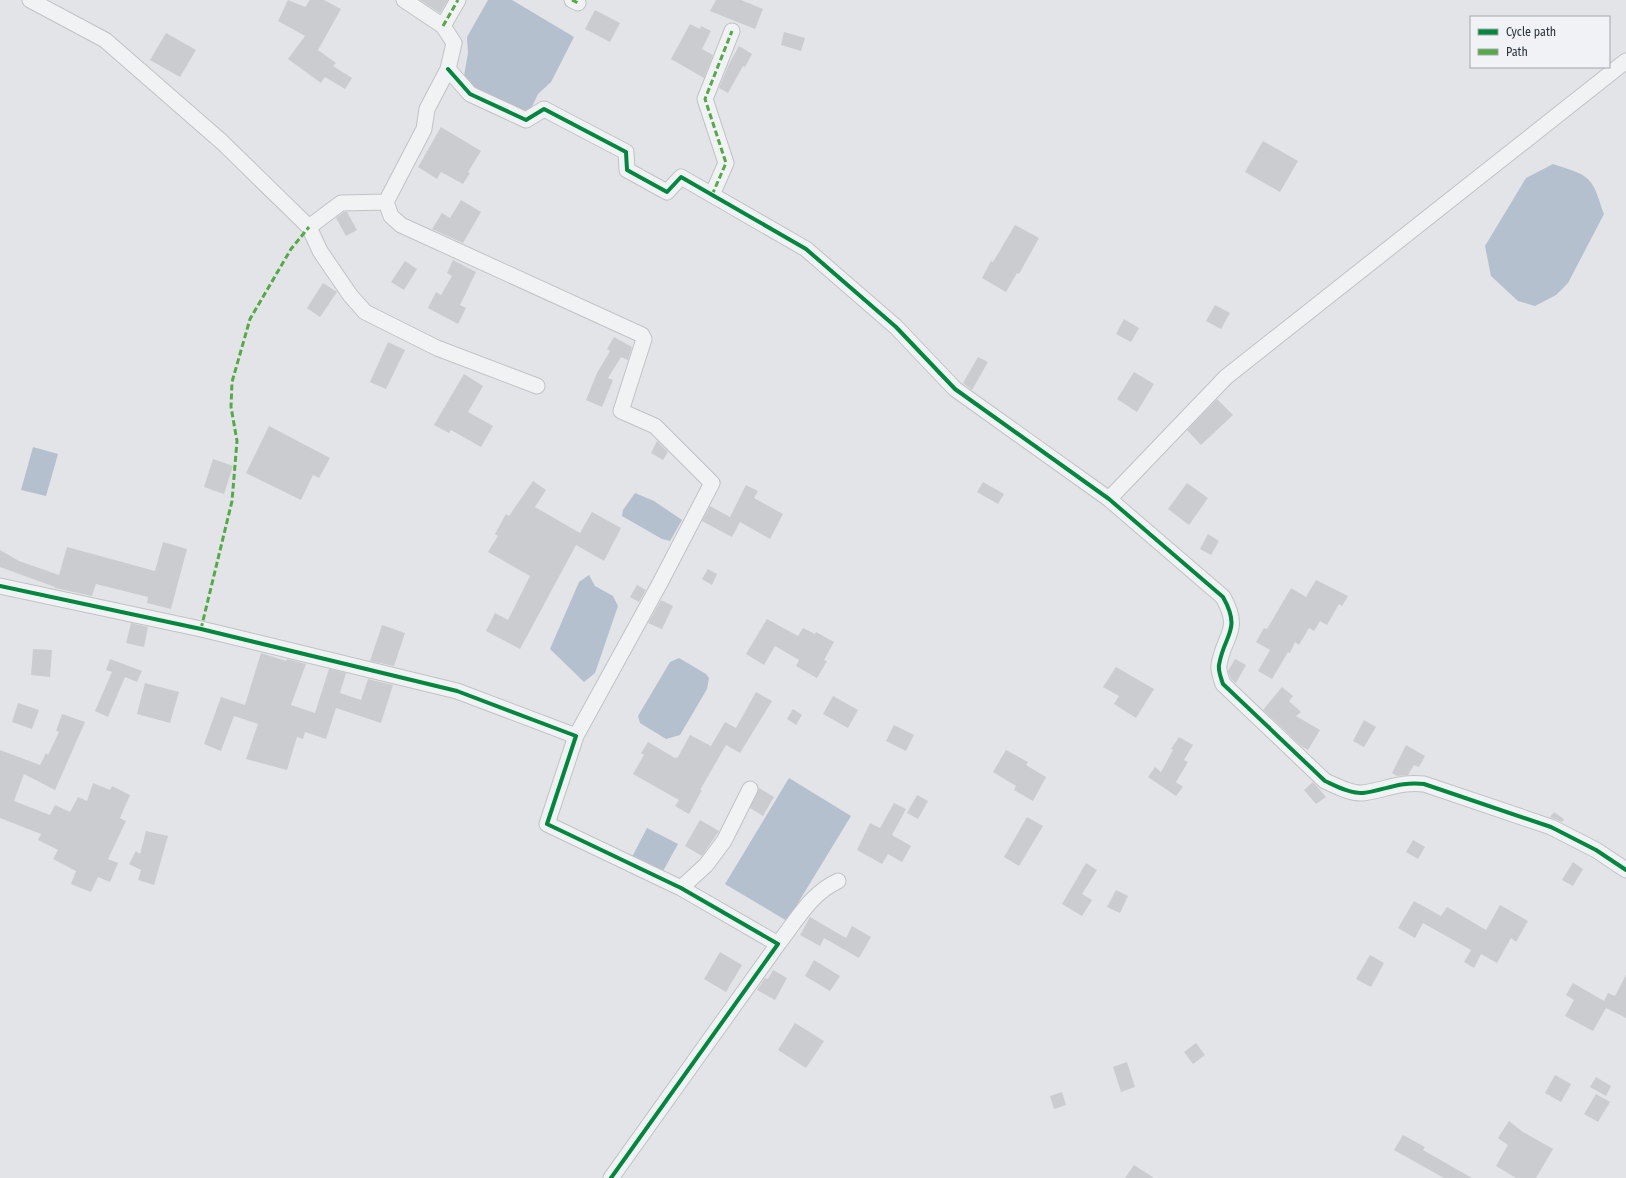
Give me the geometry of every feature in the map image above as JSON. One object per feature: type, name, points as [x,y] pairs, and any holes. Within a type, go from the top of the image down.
[{"type":"street","points":[[30,0],[105,40],[222,142],[309,228],[320,251],[350,295],[365,312],[437,348],[537,386]]},
{"type":"street","points":[[404,0],[443,26],[454,43],[448,69],[427,109],[424,128],[386,202],[391,216],[401,225],[642,335],[644,339],[622,412],[655,426],[712,483],[660,583],[576,736],[547,824],[680,888],[778,944]]},
{"type":"street","points":[[443,26],[458,0]]},
{"type":"street","points":[[712,195],[726,163],[705,99],[732,31]]},
{"type":"street","points":[[1109,499],[1226,377],[1626,61]]},
{"type":"street","points":[[448,69],[470,94],[526,120],[544,109],[626,152],[627,170],[667,192],[681,177],[806,249],[896,327],[955,389],[1109,499],[1223,597],[1231,612],[1232,627],[1219,666],[1223,684],[1325,781],[1340,788],[1362,793],[1410,782],[1424,784],[1551,826],[1596,850],[1626,870]]},
{"type":"street","points":[[309,228],[341,203],[386,202]]},
{"type":"street","points":[[0,586],[201,629],[458,691],[576,736]]},
{"type":"street","points":[[680,888],[706,866],[724,841],[750,789]]},
{"type":"street","points":[[611,1178],[778,944],[813,898],[826,886],[838,880]]},
{"type":"water","points":[[488,0],[512,0],[574,37],[551,82],[538,94],[530,111],[517,112],[468,85],[464,76],[468,53],[467,37]]},
{"type":"water","points":[[1553,164],[1583,175],[1588,179],[1596,192],[1604,214],[1568,283],[1556,295],[1535,306],[1518,301],[1491,276],[1485,246],[1526,178]]},
{"type":"water","points":[[33,447],[58,454],[46,496],[21,490]]},
{"type":"water","points":[[635,493],[654,501],[682,520],[670,541],[662,539],[622,516],[623,510]]},
{"type":"water","points":[[589,575],[595,586],[613,596],[618,606],[595,673],[584,682],[550,649],[579,582]]},
{"type":"water","points":[[679,658],[706,674],[709,678],[707,689],[680,735],[666,739],[640,723],[638,716],[670,662]]},
{"type":"water","points":[[789,778],[851,816],[787,921],[725,884]]},
{"type":"water","points":[[647,828],[678,844],[662,873],[632,857]]},
{"type":"building","points":[[288,0],[305,7],[310,0],[324,0],[341,9],[318,50],[336,63],[333,66],[352,78],[345,89],[325,77],[321,83],[288,59],[305,36],[278,21]]},
{"type":"building","points":[[420,0],[448,0],[440,13]]},
{"type":"building","points":[[716,0],[741,0],[763,9],[755,29],[710,11]]},
{"type":"building","points":[[595,10],[620,23],[610,42],[585,29]]},
{"type":"building","points":[[690,24],[700,29],[701,26],[711,31],[702,49],[713,55],[704,78],[671,59]]},
{"type":"building","points":[[784,32],[805,38],[801,51],[781,45]]},
{"type":"building","points":[[166,33],[196,50],[180,77],[150,60]]},
{"type":"building","points":[[739,46],[752,54],[745,67],[743,66],[728,93],[719,88],[729,64]]},
{"type":"building","points":[[441,127],[481,151],[468,172],[470,173],[463,184],[441,172],[437,179],[418,167]]},
{"type":"building","points":[[1263,141],[1298,161],[1280,192],[1245,172]]},
{"type":"building","points":[[461,200],[481,212],[463,243],[432,229],[442,213],[450,218]]},
{"type":"building","points":[[344,212],[347,212],[357,230],[346,236],[336,218]]},
{"type":"building","points":[[1015,225],[1039,238],[1019,274],[1017,273],[1006,292],[982,278],[991,261],[993,262]]},
{"type":"building","points":[[453,260],[476,272],[460,305],[466,308],[458,324],[428,308],[436,292],[441,295],[452,276],[447,273]]},
{"type":"building","points":[[405,261],[417,269],[404,290],[391,282]]},
{"type":"building","points":[[323,283],[337,292],[320,317],[307,308]]},
{"type":"building","points":[[1215,305],[1230,313],[1221,329],[1206,321]]},
{"type":"building","points":[[1124,319],[1139,328],[1131,342],[1116,334]]},
{"type":"building","points":[[614,337],[632,347],[628,360],[621,357],[608,378],[613,380],[602,407],[586,400],[597,373],[610,351],[607,349]]},
{"type":"building","points":[[388,342],[405,350],[386,389],[370,382]]},
{"type":"building","points":[[978,357],[988,362],[972,390],[963,383]]},
{"type":"building","points":[[1134,372],[1154,384],[1137,412],[1117,399]]},
{"type":"building","points":[[464,374],[483,386],[468,412],[493,426],[481,447],[451,430],[449,433],[434,425]]},
{"type":"building","points":[[1217,399],[1233,415],[1201,445],[1187,430]]},
{"type":"building","points":[[269,426],[330,458],[319,478],[313,475],[301,500],[246,473]]},
{"type":"building","points":[[657,441],[668,452],[663,460],[651,453]]},
{"type":"building","points":[[213,459],[233,466],[224,494],[204,487]]},
{"type":"building","points":[[533,481],[546,490],[535,507],[580,533],[592,512],[621,528],[604,561],[576,545],[520,649],[486,631],[495,613],[508,620],[530,576],[488,552],[498,536],[495,534],[506,514],[509,516]]},
{"type":"building","points":[[983,482],[1004,494],[998,504],[977,492]]},
{"type":"building","points":[[1187,483],[1208,498],[1189,525],[1168,509]]},
{"type":"building","points":[[746,485],[758,491],[754,498],[783,514],[770,539],[740,522],[732,537],[702,521],[710,506],[730,517]]},
{"type":"building","points":[[1208,534],[1219,541],[1211,555],[1200,549]]},
{"type":"building","points":[[163,542],[187,549],[171,609],[147,603],[148,597],[96,584],[92,596],[55,588],[0,567],[0,550],[19,561],[59,575],[67,547],[155,571]]},
{"type":"building","points":[[708,569],[717,574],[712,585],[702,579]]},
{"type":"building","points":[[1316,580],[1348,596],[1342,606],[1339,604],[1327,625],[1320,621],[1314,631],[1309,628],[1299,645],[1295,642],[1290,653],[1288,652],[1272,679],[1258,671],[1270,650],[1256,642],[1264,628],[1267,629],[1291,588],[1306,597]]},
{"type":"building","points":[[637,585],[646,590],[639,602],[630,597]]},
{"type":"building","points":[[661,600],[673,606],[662,629],[648,623]]},
{"type":"building","points":[[767,619],[798,636],[803,628],[815,634],[816,632],[834,642],[824,660],[827,661],[817,678],[796,666],[799,660],[775,646],[764,665],[746,654]]},
{"type":"building","points":[[131,623],[148,627],[144,647],[126,643]]},
{"type":"building","points":[[382,625],[405,633],[394,666],[370,661]]},
{"type":"building","points":[[33,649],[52,650],[50,677],[31,675]]},
{"type":"building","points":[[261,653],[286,661],[287,659],[306,664],[291,705],[315,713],[329,669],[346,673],[340,693],[361,700],[368,679],[393,685],[381,723],[336,708],[326,739],[305,732],[303,739],[297,737],[287,770],[246,759],[258,724],[234,716],[221,751],[204,744],[221,697],[245,705]]},
{"type":"building","points":[[110,659],[142,671],[137,682],[125,677],[108,717],[95,711],[112,672],[106,670]]},
{"type":"building","points":[[1235,659],[1246,665],[1236,683],[1231,679],[1228,671]]},
{"type":"building","points":[[1116,667],[1154,689],[1136,718],[1114,704],[1119,696],[1103,687]]},
{"type":"building","points":[[145,683],[179,692],[170,723],[137,714]]},
{"type":"building","points":[[1282,687],[1293,696],[1289,701],[1301,712],[1296,716],[1320,730],[1308,750],[1300,745],[1263,710]]},
{"type":"building","points":[[756,692],[772,701],[740,753],[726,745],[700,790],[702,790],[689,814],[675,806],[679,800],[633,774],[644,755],[641,753],[648,742],[675,758],[678,757],[690,735],[711,746],[725,722],[736,728]]},
{"type":"building","points":[[833,696],[858,710],[848,728],[823,714]]},
{"type":"building","points":[[18,703],[39,710],[32,729],[12,722]]},
{"type":"building","points":[[793,709],[802,715],[796,725],[787,719]]},
{"type":"building","points":[[62,714],[85,722],[55,790],[24,774],[14,801],[50,815],[55,805],[70,812],[78,797],[87,801],[93,783],[110,790],[112,786],[130,795],[120,818],[126,821],[108,859],[118,863],[110,882],[98,877],[91,892],[71,884],[76,871],[53,859],[58,850],[38,840],[41,834],[0,818],[0,750],[40,765],[46,753],[48,755],[59,732],[56,731]]},
{"type":"building","points":[[1364,720],[1376,727],[1364,747],[1353,741]]},
{"type":"building","points":[[894,725],[914,735],[906,751],[886,741]]},
{"type":"building","points":[[1179,737],[1193,745],[1184,760],[1188,762],[1176,782],[1183,787],[1176,796],[1148,777],[1155,767],[1161,772],[1173,750],[1171,749]]},
{"type":"building","points":[[1406,745],[1425,756],[1419,767],[1414,765],[1408,775],[1397,776],[1392,773]]},
{"type":"building","points":[[1006,750],[1028,762],[1026,765],[1046,777],[1033,801],[1014,790],[1016,786],[993,772]]},
{"type":"building","points":[[1313,782],[1326,797],[1316,804],[1304,790]]},
{"type":"building","points":[[759,788],[774,797],[763,816],[750,808]]},
{"type":"building","points":[[917,795],[928,801],[918,819],[907,813]]},
{"type":"building","points":[[894,803],[906,809],[892,835],[911,846],[902,862],[888,854],[882,864],[857,850],[870,823],[880,828]]},
{"type":"building","points":[[1554,812],[1564,819],[1562,822],[1550,817]]},
{"type":"building","points":[[1027,817],[1043,826],[1019,866],[1004,857]]},
{"type":"building","points":[[700,820],[719,831],[702,856],[685,846]]},
{"type":"building","points":[[146,831],[168,836],[154,885],[138,880],[141,870],[129,864],[136,851],[140,854]]},
{"type":"building","points":[[1413,840],[1425,847],[1418,859],[1406,852]]},
{"type":"building","points":[[1573,862],[1583,869],[1573,886],[1562,880]]},
{"type":"building","points":[[1086,863],[1097,870],[1082,894],[1092,900],[1082,916],[1062,904]]},
{"type":"building","points":[[1116,890],[1128,896],[1120,913],[1107,907]]},
{"type":"building","points":[[1414,901],[1441,916],[1447,907],[1486,930],[1500,905],[1528,921],[1516,942],[1511,938],[1497,963],[1481,954],[1474,968],[1464,962],[1471,950],[1423,923],[1415,938],[1398,928]]},
{"type":"building","points":[[810,917],[846,938],[852,926],[871,937],[859,958],[824,938],[820,946],[800,935]]},
{"type":"building","points":[[720,952],[742,965],[726,992],[704,979]]},
{"type":"building","points":[[1370,955],[1384,963],[1371,987],[1356,979]]},
{"type":"building","points":[[814,960],[840,976],[830,991],[805,976]]},
{"type":"building","points":[[773,970],[787,978],[775,1000],[757,990],[765,978],[768,979]]},
{"type":"building","points":[[1626,975],[1626,1018],[1606,1008],[1593,1031],[1565,1016],[1574,1000],[1566,995],[1573,983],[1604,1001],[1608,993],[1615,996]]},
{"type":"building","points":[[795,1023],[824,1041],[806,1068],[778,1050]]},
{"type":"building","points":[[1196,1043],[1205,1055],[1193,1064],[1184,1052]]},
{"type":"building","points":[[1127,1062],[1135,1087],[1121,1092],[1113,1067]]},
{"type":"building","points":[[1555,1075],[1571,1084],[1561,1102],[1545,1093]]},
{"type":"building","points":[[1596,1077],[1611,1086],[1606,1096],[1590,1087]]},
{"type":"building","points":[[1062,1092],[1066,1105],[1054,1109],[1050,1096]]},
{"type":"building","points":[[1596,1094],[1610,1102],[1598,1122],[1584,1114]]},
{"type":"building","points":[[1509,1121],[1523,1132],[1553,1149],[1536,1178],[1516,1178],[1496,1166],[1508,1145],[1498,1138]]},
{"type":"building","points":[[1403,1135],[1425,1147],[1423,1150],[1472,1178],[1444,1178],[1394,1150]]},
{"type":"building","points":[[1134,1165],[1154,1178],[1125,1178]]},
{"type":"marked path","points":[[443,26],[458,0]]},
{"type":"marked path","points":[[572,0],[578,3]]},
{"type":"marked path","points":[[712,195],[726,163],[705,99],[732,31]]},
{"type":"marked path","points":[[201,629],[232,501],[237,441],[231,407],[232,382],[250,319],[291,249],[309,227]]},
{"type":"cycle path","points":[[448,69],[470,94],[526,120],[544,109],[626,152],[627,170],[667,192],[681,177],[806,249],[896,327],[955,389],[1109,499],[1223,597],[1231,618],[1230,632],[1221,655],[1219,665],[1219,672],[1223,684],[1325,781],[1358,793],[1371,792],[1400,785],[1416,783],[1424,784],[1551,827],[1596,850],[1626,870]]},
{"type":"cycle path","points":[[0,586],[201,629],[457,691],[576,736],[547,824],[681,888],[778,944],[611,1178]]}]
